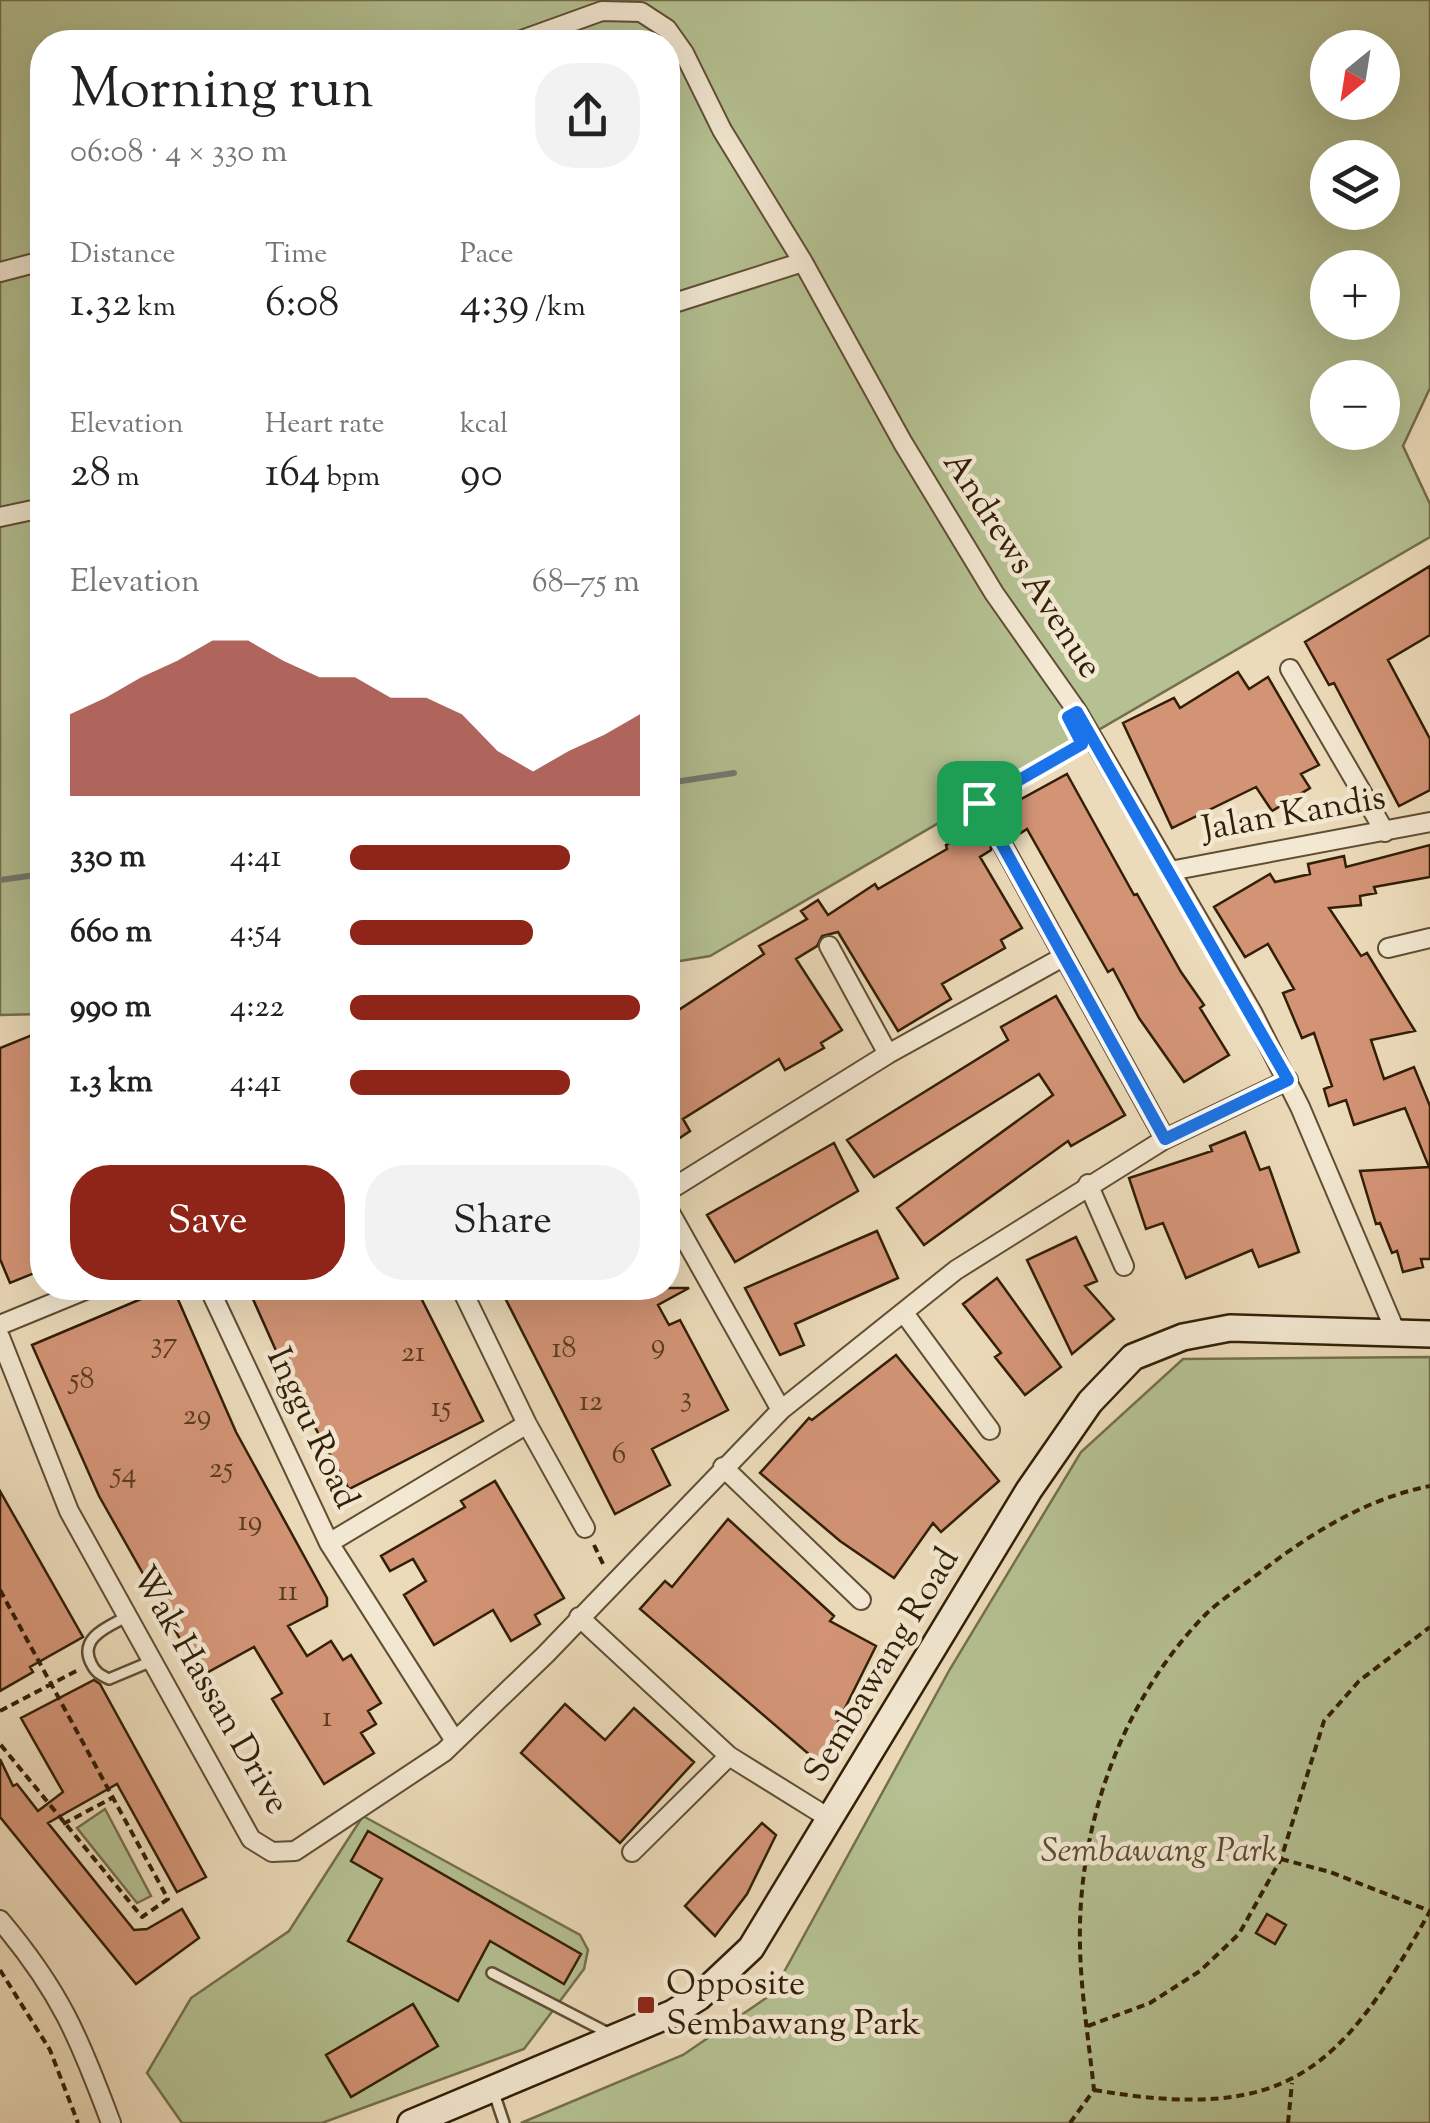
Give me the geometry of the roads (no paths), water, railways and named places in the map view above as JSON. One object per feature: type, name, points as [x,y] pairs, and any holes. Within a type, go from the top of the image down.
[{"type":"street","name":"Andrews Avenue","points":[[549,30],[602,11],[641,12],[668,30]]},
{"type":"street","name":"Andrews Avenue","points":[[680,47],[722,130],[804,262],[923,476],[994,592],[1077,712],[1288,1080],[1397,1334]]},
{"type":"street","points":[[680,300],[804,262]]},
{"type":"street","points":[[0,272],[30,263]]},
{"type":"street","points":[[0,516],[30,510]]},
{"type":"street","points":[[1290,668],[1385,832]]},
{"type":"street","name":"Jalan Kandis","points":[[1170,871],[1430,822]]},
{"type":"street","points":[[1001,842],[1165,1139]]},
{"type":"street","points":[[1388,948],[1430,938]]},
{"type":"street","points":[[829,946],[888,1054]]},
{"type":"street","points":[[680,1184],[888,1054],[1062,957]]},
{"type":"street","name":"Wak Hassan Drive","points":[[0,1337],[70,1511],[251,1839],[272,1852],[295,1851],[455,1741],[663,1536],[781,1410],[956,1270],[1165,1139],[1288,1080]]},
{"type":"street","points":[[1088,1184],[1124,1266]]},
{"type":"street","points":[[680,1230],[781,1410]]},
{"type":"street","points":[[0,1325],[61,1300]]},
{"type":"street","name":"Inggu Road","points":[[215,1300],[329,1544],[455,1741]]},
{"type":"street","points":[[467,1300],[526,1424],[585,1528]]},
{"type":"street","points":[[904,1313],[990,1430]]},
{"type":"street","name":"Sembawang Road","points":[[411,2123],[498,2112],[616,2038],[700,1996],[751,1948],[1029,1490],[1090,1402],[1133,1357],[1183,1337],[1230,1328],[1430,1334]]},
{"type":"street","name":"Inggu Road","points":[[329,1544],[526,1424]]},
{"type":"street","points":[[723,1468],[861,1600]]},
{"type":"street","points":[[579,1617],[730,1756],[832,1820]]},
{"type":"street","points":[[632,1852],[730,1756]]},
{"type":"street","points":[[0,1920],[32,1958],[74,2024],[112,2123]]},
{"type":"lane","points":[[128,1616],[91,1639],[87,1649],[91,1664],[100,1676],[117,1678],[152,1661]]},
{"type":"lane","points":[[492,1972],[616,2038]]},
{"type":"waterway","points":[[680,781],[734,773]]},
{"type":"waterway","points":[[0,880],[30,876]]},
{"type":"place","name":"Opposite Sembawang Park","points":[[646,2005]]},
{"type":"park label","name":"Sembawang Park","points":[[1159,1852]]}]
